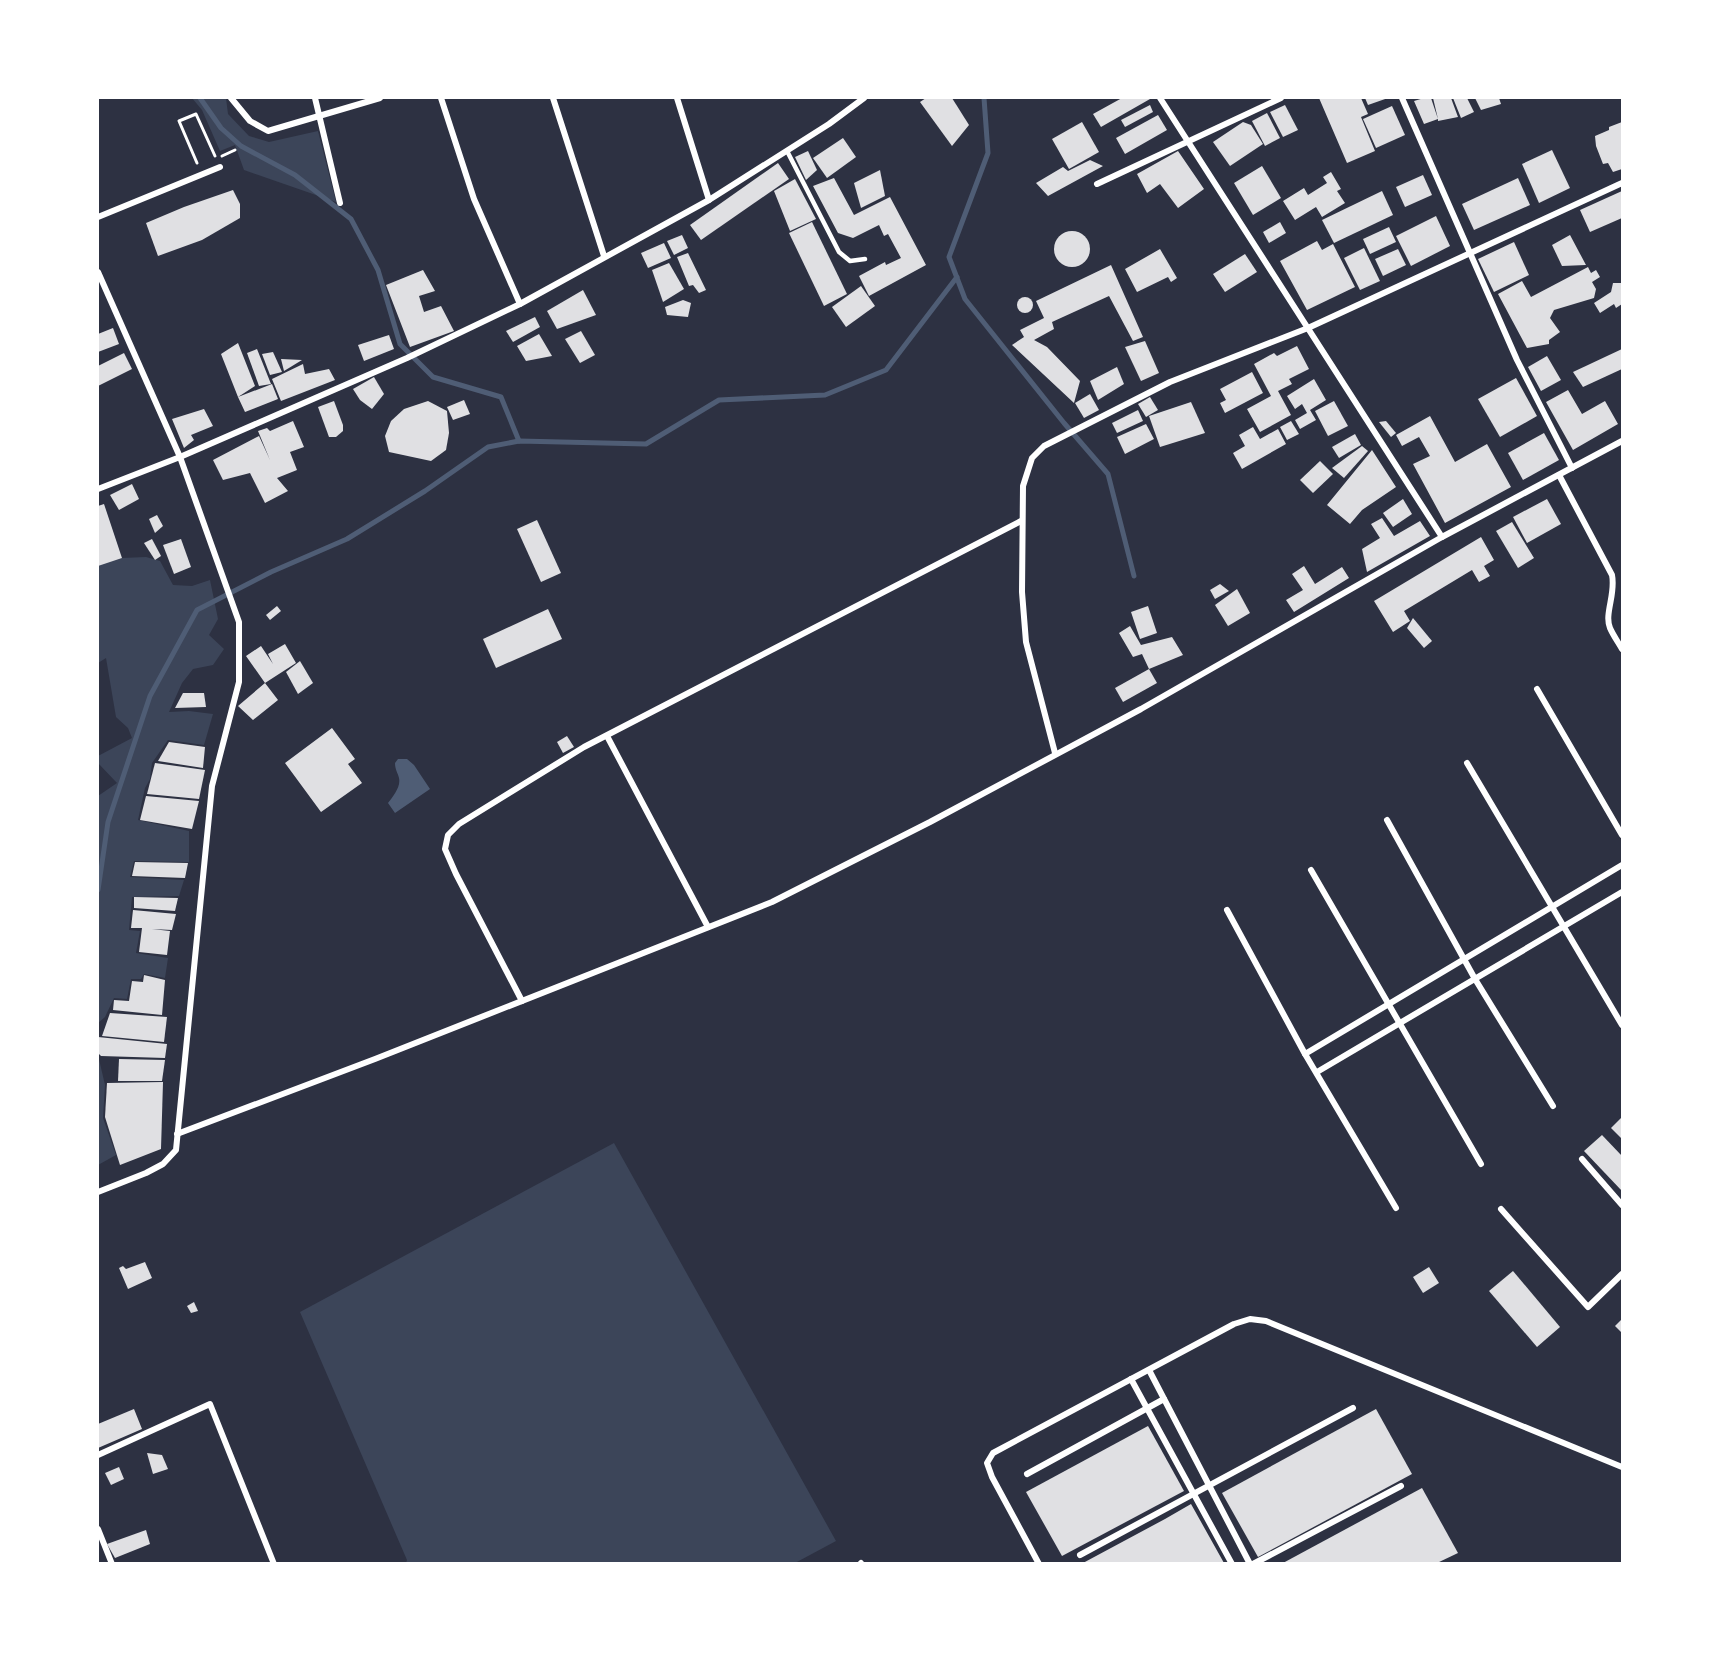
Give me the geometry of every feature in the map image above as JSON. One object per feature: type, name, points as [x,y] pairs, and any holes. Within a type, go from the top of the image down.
[{"type":"street","points":[[231,98],[250,121],[268,131],[380,98]]},
{"type":"street","points":[[315,98],[340,203]]},
{"type":"street","points":[[441,98],[474,199],[520,304]]},
{"type":"street","points":[[553,98],[604,256]]},
{"type":"street","points":[[677,98],[709,200]]},
{"type":"street","points":[[98,489],[407,358],[520,304],[709,200],[829,124],[864,98]]},
{"type":"street","points":[[1160,98],[1442,537]]},
{"type":"street","points":[[1097,184],[1281,98]]},
{"type":"street","points":[[1402,98],[1517,360],[1572,468]]},
{"type":"street","points":[[98,217],[220,167]]},
{"type":"street","points":[[1055,753],[1026,642],[1022,592],[1023,486],[1032,458],[1044,446],[1170,382],[1308,328],[1623,183]]},
{"type":"street","points":[[98,272],[180,456],[239,622],[238,682],[212,786],[176,1149],[163,1164],[98,1192]]},
{"type":"street","points":[[177,1134],[772,902],[930,822],[1055,753],[1141,709],[1442,537],[1623,441]]},
{"type":"street","points":[[1559,475],[1612,575],[1614,587],[1608,616],[1610,627],[1623,649]]},
{"type":"street","points":[[522,1001],[445,849],[448,835],[459,824],[584,747],[1021,521]]},
{"type":"street","points":[[1537,689],[1623,835]]},
{"type":"street","points":[[607,736],[708,927]]},
{"type":"street","points":[[1467,763],[1623,1025]]},
{"type":"street","points":[[1387,820],[1475,979],[1553,1106]]},
{"type":"street","points":[[1305,1054],[1623,866]]},
{"type":"street","points":[[1311,870],[1481,1164]]},
{"type":"street","points":[[1317,1072],[1623,892]]},
{"type":"street","points":[[1227,910],[1305,1054],[1396,1208]]},
{"type":"street","points":[[1582,1159],[1623,1205]]},
{"type":"street","points":[[1501,1209],[1588,1307],[1623,1274]]},
{"type":"street","points":[[1039,1563],[987,1463],[993,1453],[1234,1324],[1250,1319],[1266,1321],[1623,1467]]},
{"type":"street","points":[[1149,1370],[1251,1563],[1401,1486]]},
{"type":"street","points":[[1131,1379],[1232,1563]]},
{"type":"street","points":[[1027,1474],[1164,1399]]},
{"type":"street","points":[[98,1455],[210,1404],[274,1563]]},
{"type":"street","points":[[1080,1555],[1353,1408]]},
{"type":"street","points":[[98,1529],[111,1563]]},
{"type":"lane","points":[[787,151],[839,252],[850,261],[865,259]]},
{"type":"path","points":[[198,165],[178,122],[196,114],[216,159],[235,150]]},
{"type":"shaded area","points":[[192,98],[226,98],[228,114],[249,136],[269,142],[318,131],[336,202],[244,170],[235,145],[220,151],[202,110]]},
{"type":"shaded area","points":[[146,557],[160,561],[173,585],[192,586],[210,580],[218,619],[209,635],[224,649],[213,665],[193,669],[182,683],[169,712],[189,711],[213,714],[204,745],[168,740],[152,763],[150,779],[145,788],[138,820],[189,831],[189,862],[134,861],[130,877],[184,880],[179,896],[132,897],[129,930],[140,931],[136,953],[168,958],[165,978],[144,974],[141,979],[131,979],[127,999],[114,998],[105,1017],[98,1023],[98,796],[117,783],[98,763],[98,756],[132,738],[128,728],[116,717],[106,658],[98,663],[98,565],[122,558]]},
{"type":"shaded area","points":[[398,759],[407,759],[414,765],[430,789],[395,813],[388,803],[399,785],[395,768]]},
{"type":"shaded area","points":[[98,1055],[105,1085],[103,1118],[116,1155],[98,1165]]},
{"type":"shaded area","points":[[614,1143],[836,1541],[795,1563],[406,1563],[407,1560],[300,1312]]},
{"type":"building","points":[[926,98],[952,98],[969,125],[952,146],[920,102]]},
{"type":"building","points":[[1122,98],[1150,99],[1101,127],[1093,114]]},
{"type":"building","points":[[1319,98],[1361,98],[1368,114],[1361,117],[1375,151],[1347,163]]},
{"type":"building","points":[[1365,98],[1388,98],[1368,105]]},
{"type":"building","points":[[1431,98],[1438,119],[1424,124],[1414,101]]},
{"type":"building","points":[[1433,98],[1451,98],[1458,117],[1438,121]]},
{"type":"building","points":[[1453,98],[1467,98],[1474,112],[1461,118]]},
{"type":"building","points":[[1475,98],[1499,98],[1501,104],[1481,110]]},
{"type":"building","points":[[1150,105],[1153,112],[1125,127],[1121,120]]},
{"type":"building","points":[[1285,105],[1298,130],[1283,137],[1270,112]]},
{"type":"building","points":[[1392,106],[1405,135],[1376,148],[1363,119]]},
{"type":"building","points":[[1267,113],[1280,138],[1265,146],[1252,121]]},
{"type":"building","points":[[1158,115],[1167,130],[1125,154],[1116,138]]},
{"type":"building","points":[[1082,122],[1099,152],[1069,169],[1052,139]]},
{"type":"building","points":[[1243,122],[1251,125],[1263,144],[1230,166],[1213,142]]},
{"type":"building","points":[[1622,122],[1622,169],[1613,172],[1608,163],[1603,164],[1595,136]]},
{"type":"building","points":[[843,138],[856,157],[827,178],[813,158]]},
{"type":"building","points":[[1552,150],[1570,188],[1539,203],[1522,164]]},
{"type":"building","points":[[808,151],[817,170],[806,180],[795,157]]},
{"type":"building","points":[[1178,151],[1204,189],[1178,208],[1160,184],[1147,193],[1137,174]]},
{"type":"building","points":[[1090,160],[1103,166],[1048,196],[1036,183],[1063,167],[1068,171]]},
{"type":"building","points":[[778,163],[789,179],[701,240],[690,225]]},
{"type":"building","points":[[1262,166],[1281,198],[1253,215],[1234,183]]},
{"type":"building","points":[[880,170],[885,196],[861,208],[854,183]]},
{"type":"building","points":[[1331,172],[1341,189],[1337,191],[1345,203],[1322,217],[1316,207],[1295,220],[1283,201],[1304,188],[1308,195],[1327,183],[1323,177]]},
{"type":"building","points":[[1423,175],[1432,195],[1405,207],[1396,187]]},
{"type":"building","points":[[834,178],[854,215],[890,197],[926,265],[869,296],[859,276],[885,262],[886,265],[901,258],[888,234],[884,236],[879,225],[853,238],[838,233],[813,186]]},
{"type":"building","points":[[1518,178],[1530,205],[1474,230],[1462,204]]},
{"type":"building","points":[[795,179],[816,219],[790,231],[774,191]]},
{"type":"building","points":[[233,190],[240,204],[240,218],[202,240],[158,256],[146,223]]},
{"type":"building","points":[[1382,191],[1393,215],[1334,243],[1322,220]]},
{"type":"building","points":[[1622,191],[1622,218],[1590,232],[1580,210]]},
{"type":"building","points":[[1436,216],[1450,246],[1411,266],[1396,236]]},
{"type":"building","points":[[812,222],[847,294],[824,306],[789,233]]},
{"type":"building","points":[[1280,222],[1286,233],[1269,243],[1263,232]]},
{"type":"building","points":[[1389,227],[1396,242],[1370,254],[1363,239]]},
{"type":"building","points":[[1072,231],[1084,237],[1090,249],[1084,261],[1072,267],[1060,261],[1054,249],[1060,237]]},
{"type":"building","points":[[682,235],[688,248],[674,255],[667,241]]},
{"type":"building","points":[[1570,235],[1586,265],[1562,266],[1552,245]]},
{"type":"building","points":[[1317,241],[1322,250],[1333,244],[1355,287],[1307,310],[1280,261]]},
{"type":"building","points":[[1514,242],[1529,275],[1494,292],[1478,259]]},
{"type":"building","points":[[664,243],[671,258],[648,268],[641,253]]},
{"type":"building","points":[[1364,248],[1380,281],[1360,290],[1344,258]]},
{"type":"building","points":[[1160,249],[1177,278],[1171,282],[1168,277],[1137,292],[1125,269]]},
{"type":"building","points":[[1398,249],[1406,265],[1383,276],[1375,259]]},
{"type":"building","points":[[688,253],[706,290],[699,293],[693,285],[689,286],[677,257]]},
{"type":"building","points":[[1245,254],[1257,272],[1225,292],[1213,274]]},
{"type":"building","points":[[669,263],[684,289],[663,302],[652,270]]},
{"type":"building","points":[[1111,265],[1143,337],[1133,341],[1109,296],[1052,322],[1054,329],[1034,340],[1047,347],[1080,381],[1074,403],[1012,345],[1024,337],[1020,330],[1044,318],[1036,301]]},
{"type":"building","points":[[1588,267],[1591,273],[1596,270],[1600,277],[1592,282],[1596,289],[1594,298],[1554,310],[1550,318],[1560,332],[1549,340],[1549,344],[1527,348],[1498,294],[1522,281],[1531,297]]},
{"type":"building","points":[[423,270],[435,291],[419,296],[424,312],[441,306],[454,331],[410,347],[386,285]]},
{"type":"building","points":[[1613,283],[1622,283],[1622,304],[1616,308],[1614,304],[1600,313],[1594,303],[1611,292]]},
{"type":"building","points":[[861,286],[875,306],[846,327],[832,307]]},
{"type":"building","points":[[583,290],[596,315],[557,329],[547,311]]},
{"type":"building","points":[[1025,297],[1033,305],[1025,313],[1017,305]]},
{"type":"building","points":[[683,300],[691,303],[688,317],[667,315],[665,307]]},
{"type":"building","points":[[535,317],[540,327],[513,342],[506,331]]},
{"type":"building","points":[[113,328],[119,344],[98,352],[98,334]]},
{"type":"building","points":[[581,331],[595,355],[580,363],[565,339]]},
{"type":"building","points":[[539,334],[552,356],[526,361],[517,346]]},
{"type":"building","points":[[389,335],[394,349],[364,361],[358,345]]},
{"type":"building","points":[[1145,341],[1159,373],[1141,381],[1125,347]]},
{"type":"building","points":[[238,343],[255,386],[238,397],[221,354]]},
{"type":"building","points":[[1297,346],[1309,369],[1289,379],[1292,384],[1278,391],[1291,415],[1260,432],[1247,409],[1271,396],[1254,364],[1274,353],[1277,356]]},
{"type":"building","points":[[257,349],[271,384],[259,386],[247,353]]},
{"type":"building","points":[[1622,349],[1622,369],[1583,387],[1573,372]]},
{"type":"building","points":[[273,352],[282,372],[270,375],[262,354]]},
{"type":"building","points":[[124,353],[132,369],[98,386],[98,366]]},
{"type":"building","points":[[1547,356],[1561,380],[1541,391],[1528,367]]},
{"type":"building","points":[[281,359],[302,360],[284,371]]},
{"type":"building","points":[[303,364],[305,374],[329,369],[335,380],[281,401],[272,379]]},
{"type":"building","points":[[1117,367],[1124,384],[1098,400],[1090,381]]},
{"type":"building","points":[[1252,372],[1263,393],[1225,413],[1220,403],[1226,400],[1220,389]]},
{"type":"building","points":[[374,377],[384,394],[372,409],[360,400],[353,389]]},
{"type":"building","points":[[1516,378],[1537,416],[1500,437],[1478,399]]},
{"type":"building","points":[[1314,379],[1326,400],[1310,410],[1316,420],[1300,429],[1295,420],[1307,413],[1302,404],[1295,409],[1287,396]]},
{"type":"building","points":[[272,384],[278,399],[245,412],[238,397]]},
{"type":"building","points":[[1568,390],[1582,414],[1605,401],[1618,424],[1573,450],[1546,402]]},
{"type":"building","points":[[1090,394],[1099,410],[1084,418],[1075,403]]},
{"type":"building","points":[[1150,397],[1158,410],[1146,417],[1138,404]]},
{"type":"building","points":[[464,400],[470,414],[453,420],[447,407]]},
{"type":"building","points":[[334,401],[343,431],[336,437],[329,437],[318,407]]},
{"type":"building","points":[[428,401],[447,411],[449,433],[446,450],[431,461],[389,452],[385,436],[391,421],[404,409]]},
{"type":"building","points":[[1334,401],[1348,426],[1328,436],[1315,411]]},
{"type":"building","points":[[1191,402],[1205,433],[1160,447],[1149,416]]},
{"type":"building","points":[[204,409],[213,426],[191,435],[194,440],[184,448],[172,419]]},
{"type":"building","points":[[1138,410],[1143,421],[1117,433],[1112,423]]},
{"type":"building","points":[[1430,416],[1455,462],[1487,444],[1511,487],[1445,523],[1413,464],[1430,456],[1419,437],[1402,446],[1396,435]]},
{"type":"building","points":[[293,421],[304,447],[290,452],[297,470],[277,478],[288,491],[265,503],[250,473],[223,480],[213,460],[259,436],[270,460],[258,431],[267,428],[270,431]]},
{"type":"building","points":[[1291,421],[1299,434],[1287,440],[1280,427]]},
{"type":"building","points":[[1386,421],[1396,433],[1391,437],[1379,422]]},
{"type":"building","points":[[1146,424],[1154,439],[1125,454],[1117,437]]},
{"type":"building","points":[[1253,427],[1260,439],[1278,429],[1286,444],[1242,469],[1233,453],[1245,446],[1239,435]]},
{"type":"building","points":[[1544,433],[1559,460],[1523,480],[1508,453]]},
{"type":"building","points":[[1355,434],[1361,445],[1339,458],[1332,447]]},
{"type":"building","points":[[1362,446],[1368,451],[1344,478],[1332,468]]},
{"type":"building","points":[[1372,450],[1396,487],[1362,510],[1350,524],[1327,505]]},
{"type":"building","points":[[1320,461],[1333,474],[1313,493],[1300,480]]},
{"type":"building","points":[[132,484],[139,499],[119,510],[110,495]]},
{"type":"building","points":[[1403,499],[1412,514],[1393,527],[1383,513]]},
{"type":"building","points":[[1547,499],[1561,524],[1527,543],[1513,517]]},
{"type":"building","points":[[104,504],[122,558],[98,566],[98,506]]},
{"type":"building","points":[[157,515],[163,526],[155,533],[149,519]]},
{"type":"building","points":[[1382,518],[1394,536],[1420,521],[1430,536],[1367,572],[1362,549],[1380,538],[1371,524]]},
{"type":"building","points":[[537,520],[561,573],[541,582],[517,529]]},
{"type":"building","points":[[1512,522],[1534,558],[1518,568],[1496,531]]},
{"type":"building","points":[[1481,537],[1494,560],[1484,566],[1490,576],[1479,582],[1472,570],[1404,611],[1410,621],[1393,632],[1374,601]]},
{"type":"building","points":[[152,539],[161,556],[155,560],[144,543]]},
{"type":"building","points":[[181,539],[191,567],[174,574],[163,545]]},
{"type":"building","points":[[1304,566],[1315,584],[1342,567],[1349,578],[1294,612],[1286,600],[1303,590],[1292,574]]},
{"type":"building","points":[[1220,584],[1229,591],[1215,599],[1210,590]]},
{"type":"building","points":[[1237,589],[1250,613],[1228,626],[1215,605]]},
{"type":"building","points":[[277,606],[281,611],[270,620],[266,615]]},
{"type":"building","points":[[1148,606],[1157,633],[1140,639],[1131,612]]},
{"type":"building","points":[[548,609],[562,639],[496,668],[483,639]]},
{"type":"building","points":[[1413,618],[1432,641],[1424,648],[1407,628]]},
{"type":"building","points":[[1130,626],[1141,645],[1172,637],[1183,655],[1149,669],[1142,654],[1133,657],[1119,633]]},
{"type":"building","points":[[285,644],[296,663],[265,683],[246,656],[261,646],[273,664],[268,654]]},
{"type":"building","points":[[300,661],[313,683],[298,694],[286,672]]},
{"type":"building","points":[[1149,669],[1157,683],[1123,702],[1115,688]]},
{"type":"building","points":[[265,683],[278,700],[253,720],[238,706]]},
{"type":"building","points":[[183,693],[204,693],[206,707],[175,708]]},
{"type":"building","points":[[332,728],[355,759],[348,764],[362,783],[321,812],[285,763]]},
{"type":"building","points":[[567,736],[574,747],[563,753],[557,742]]},
{"type":"building","points":[[169,742],[205,747],[203,768],[158,761]]},
{"type":"building","points":[[155,763],[205,770],[199,799],[147,794]]},
{"type":"building","points":[[146,796],[199,801],[192,829],[140,820]]},
{"type":"building","points":[[135,862],[188,863],[185,878],[132,876]]},
{"type":"building","points":[[134,897],[178,898],[175,911],[134,908]]},
{"type":"building","points":[[133,910],[176,914],[172,930],[152,929],[170,931],[167,955],[139,952],[142,928],[131,928]]},
{"type":"building","points":[[144,975],[165,980],[162,1015],[113,1010],[114,1000],[129,1001],[132,981],[143,982]]},
{"type":"building","points":[[110,1013],[167,1017],[164,1042],[102,1036]]},
{"type":"building","points":[[98,1037],[167,1044],[165,1058],[101,1056],[98,1053]]},
{"type":"building","points":[[119,1059],[165,1060],[162,1081],[118,1081]]},
{"type":"building","points":[[163,1082],[161,1149],[120,1165],[105,1117],[107,1083]]},
{"type":"building","points":[[1622,1117],[1622,1139],[1611,1128]]},
{"type":"building","points":[[1602,1135],[1622,1156],[1622,1191],[1584,1151]]},
{"type":"building","points":[[145,1262],[152,1278],[128,1289],[119,1268],[123,1266],[126,1269]]},
{"type":"building","points":[[1429,1267],[1439,1283],[1423,1293],[1413,1277]]},
{"type":"building","points":[[1513,1271],[1560,1327],[1537,1347],[1489,1291]]},
{"type":"building","points":[[194,1302],[198,1311],[191,1313],[187,1306]]},
{"type":"building","points":[[1622,1319],[1622,1333],[1615,1326]]},
{"type":"building","points":[[134,1409],[142,1429],[98,1448],[98,1424]]},
{"type":"building","points":[[1376,1409],[1412,1474],[1258,1557],[1222,1493]]},
{"type":"building","points":[[1148,1426],[1184,1491],[1062,1556],[1026,1492]]},
{"type":"building","points":[[147,1453],[162,1455],[168,1469],[153,1474]]},
{"type":"building","points":[[119,1467],[124,1479],[111,1485],[105,1473]]},
{"type":"building","points":[[1422,1488],[1458,1553],[1437,1563],[1283,1563]]},
{"type":"building","points":[[1191,1504],[1224,1563],[1083,1563],[1165,1519]]},
{"type":"building","points":[[146,1530],[150,1544],[115,1558],[107,1544]]},
{"type":"waterway","points":[[200,98],[221,128],[241,146],[295,175],[351,219],[378,270],[400,344],[433,377],[501,397],[519,441]]},
{"type":"waterway","points":[[984,98],[988,153],[949,257],[965,299],[1064,423],[1108,474],[1134,576]]},
{"type":"waterway","points":[[98,890],[108,822],[150,696],[197,610],[271,572],[347,539],[425,491],[488,447],[519,441],[646,444],[719,400],[825,395],[886,370],[957,277]]}]
